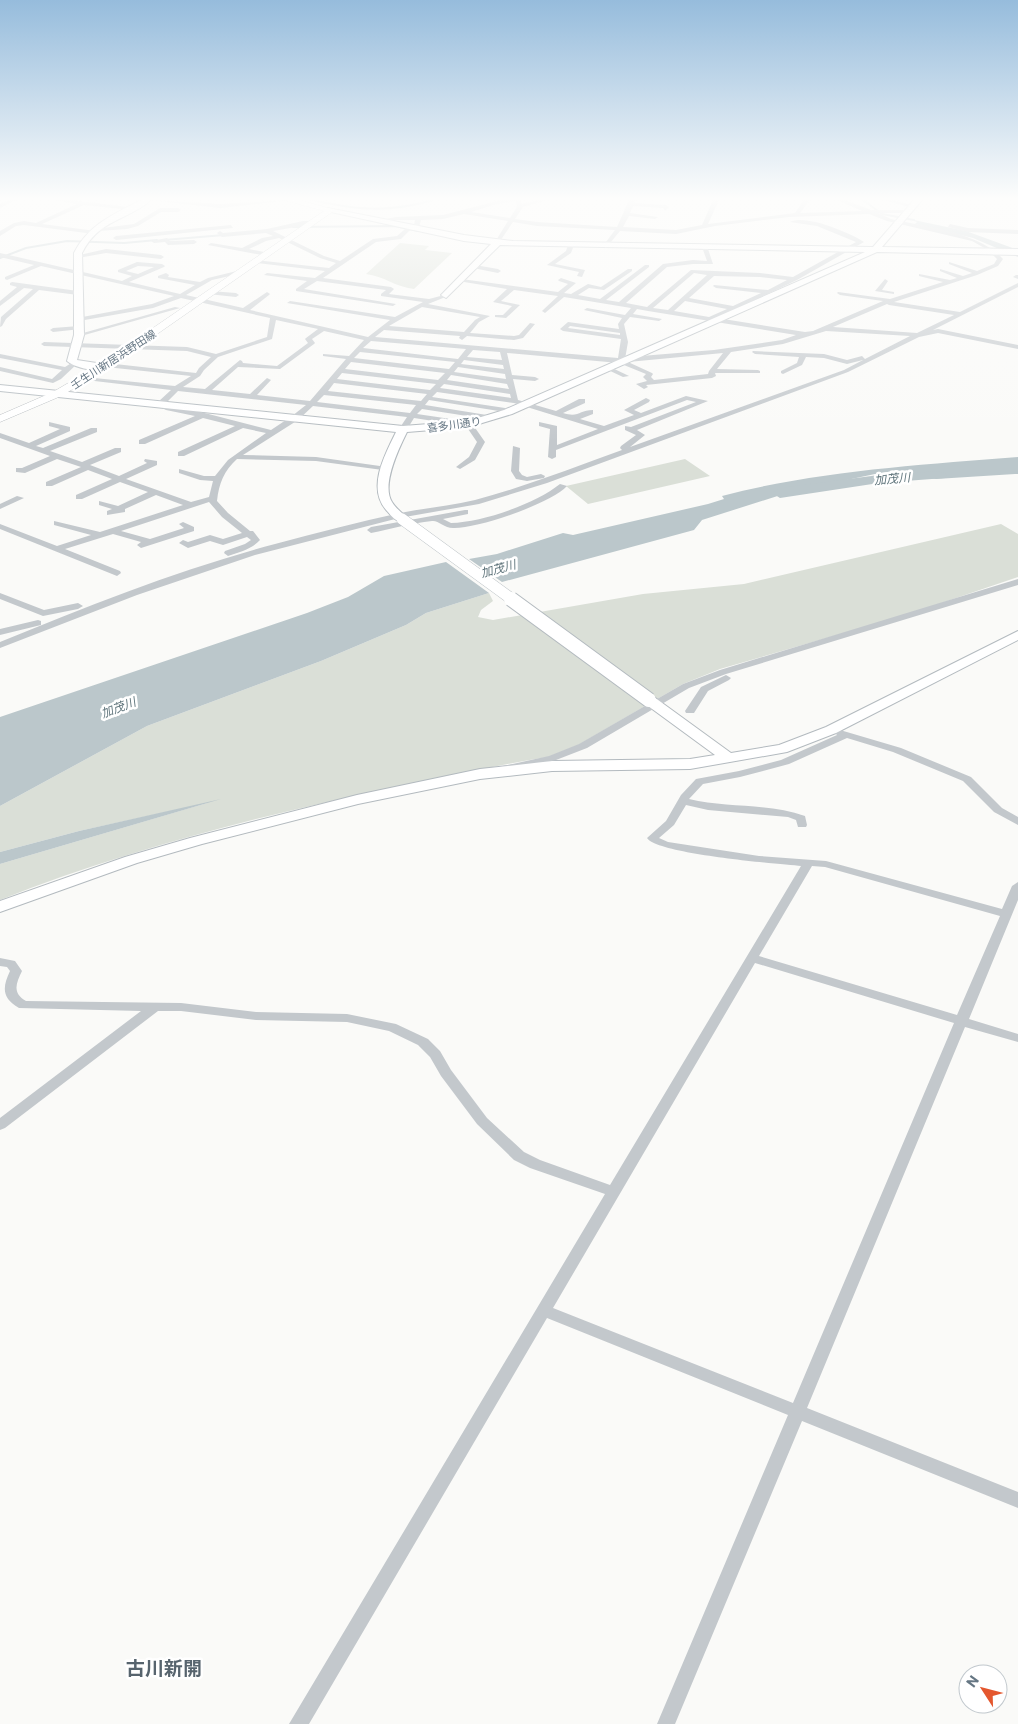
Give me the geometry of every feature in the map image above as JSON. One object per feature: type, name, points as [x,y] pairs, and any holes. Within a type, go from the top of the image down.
[{"type":"main road","name":"壬生川新居浜野田線","points":[[0,419],[57,394],[86,378],[228,280]]},
{"type":"street","points":[[75,363],[72,361],[78,347],[77,280]]},
{"type":"street","points":[[111,280],[370,339],[624,361],[729,350],[783,342],[803,334]]},
{"type":"street","points":[[122,283],[128,280]]},
{"type":"street","points":[[179,280],[199,284]]},
{"type":"street","points":[[79,327],[181,296],[199,284],[208,280]]},
{"type":"street","points":[[314,280],[298,290],[487,316],[471,327],[456,347]]},
{"type":"street","points":[[319,280],[391,289],[383,295]]},
{"type":"street","points":[[545,311],[573,283],[563,280]]},
{"type":"street","points":[[572,296],[588,286],[602,288],[614,280]]},
{"type":"street","points":[[601,301],[628,280]]},
{"type":"street","points":[[620,305],[647,280]]},
{"type":"street","points":[[648,309],[683,280]]},
{"type":"street","points":[[668,312],[705,280]]},
{"type":"street","points":[[684,299],[738,309],[792,280]]},
{"type":"street","name":"喜多川通り","points":[[0,388],[403,429],[467,424],[493,418],[804,280]]},
{"type":"street","points":[[944,280],[951,282]]},
{"type":"street","points":[[0,645],[179,576],[203,562],[252,544],[256,540],[250,533],[225,515],[213,498],[218,479],[237,457],[270,432],[295,418],[342,371],[370,339],[383,328],[428,301],[446,295],[461,281],[560,294],[803,334],[813,334],[888,302],[956,280]]},
{"type":"street","points":[[878,291],[885,281]]},
{"type":"street","points":[[12,284],[78,293]]},
{"type":"street","points":[[154,290],[166,285]]},
{"type":"street","points":[[307,285],[428,301]]},
{"type":"street","points":[[0,304],[22,286]]},
{"type":"street","points":[[716,286],[769,292]]},
{"type":"street","points":[[996,296],[1018,286]]},
{"type":"street","points":[[496,316],[504,317],[518,304],[496,302],[513,287]]},
{"type":"street","points":[[850,287],[908,296]]},
{"type":"street","points":[[0,325],[3,318],[37,288]]},
{"type":"street","points":[[956,304],[957,310],[1018,290]]},
{"type":"street","points":[[210,293],[233,294],[217,305]]},
{"type":"street","points":[[840,293],[963,316]]},
{"type":"street","points":[[244,311],[265,295],[274,298]]},
{"type":"street","points":[[729,350],[824,356],[847,362],[938,332],[963,316],[978,302]]},
{"type":"street","points":[[290,303],[394,320],[471,327]]},
{"type":"street","points":[[624,361],[625,342],[621,324],[635,307]]},
{"type":"street","points":[[53,330],[79,327],[177,308]]},
{"type":"street","points":[[587,310],[659,319]]},
{"type":"street","points":[[0,638],[78,606],[135,586],[179,576],[308,539],[401,517],[469,504],[513,492],[837,375],[918,334],[963,316]]},
{"type":"street","points":[[160,404],[177,388],[198,375],[201,369],[216,356],[270,338],[273,318]]},
{"type":"street","points":[[383,328],[465,335],[519,337],[532,324]]},
{"type":"street","points":[[568,324],[622,334],[563,329],[568,324]]},
{"type":"street","points":[[252,396],[278,368],[312,343],[308,339],[322,329]]},
{"type":"street","points":[[824,329],[918,334],[938,332],[1018,347]]},
{"type":"street","points":[[44,344],[78,347],[187,350],[216,356]]},
{"type":"street","points":[[564,356],[571,346]]},
{"type":"street","points":[[470,348],[412,415],[403,429],[387,470],[383,488],[384,498],[401,517],[730,759]]},
{"type":"street","points":[[360,350],[455,366],[532,376]]},
{"type":"street","points":[[644,388],[640,384],[712,376],[712,371],[728,354],[729,350]]},
{"type":"street","points":[[503,351],[517,406]]},
{"type":"street","points":[[784,372],[800,364],[803,354]]},
{"type":"street","points":[[551,363],[555,355]]},
{"type":"street","points":[[0,356],[65,369]]},
{"type":"street","points":[[324,356],[455,366],[509,373]]},
{"type":"street","points":[[624,361],[650,374],[647,377],[652,382]]},
{"type":"street","points":[[837,375],[849,365],[847,362]]},
{"type":"street","points":[[0,369],[50,380],[58,378],[65,369],[75,363],[180,370],[198,375]]},
{"type":"street","points":[[207,391],[239,363],[278,368]]},
{"type":"street","points":[[608,368],[625,376]]},
{"type":"street","points":[[342,371],[513,392]]},
{"type":"street","points":[[712,371],[758,372]]},
{"type":"street","points":[[86,378],[412,415],[467,424],[481,442],[472,458],[460,467]]},
{"type":"street","points":[[332,381],[427,398],[493,418]]},
{"type":"street","points":[[322,392],[427,398],[517,406],[557,414],[605,428]]},
{"type":"street","points":[[582,401],[539,426],[554,428],[552,453],[617,423],[686,398],[704,401],[632,429]]},
{"type":"street","points":[[641,415],[628,410],[646,400]]},
{"type":"street","points":[[160,404],[270,432]]},
{"type":"street","points":[[573,419],[590,412]]},
{"type":"street","points":[[142,443],[202,416]]},
{"type":"street","points":[[617,423],[632,429],[640,435],[623,448],[623,452]]},
{"type":"street","points":[[29,446],[67,429],[52,424]]},
{"type":"street","points":[[181,454],[242,426]]},
{"type":"street","points":[[44,451],[94,430]]},
{"type":"street","points":[[0,435],[191,504]]},
{"type":"street","points":[[516,448],[515,470],[519,477],[527,479],[557,473],[565,474]]},
{"type":"street","points":[[49,484],[118,450]]},
{"type":"street","points":[[19,470],[22,471],[57,456]]},
{"type":"street","points":[[237,457],[316,459],[387,470]]},
{"type":"street","points":[[79,497],[154,463],[148,461]]},
{"type":"street","points":[[182,470],[203,478],[218,479]]},
{"type":"street","points":[[56,473],[66,477]]},
{"type":"street","points":[[437,518],[448,526],[460,526],[524,507],[554,493],[563,486]]},
{"type":"street","points":[[430,504],[440,502],[469,504],[494,489]]},
{"type":"street","points":[[110,513],[155,492]]},
{"type":"street","points":[[308,539],[437,518],[498,503],[512,495],[513,492]]},
{"type":"street","points":[[0,507],[20,498]]},
{"type":"street","points":[[57,549],[213,498]]},
{"type":"street","points":[[102,503],[130,512]]},
{"type":"street","points":[[57,523],[100,535]]},
{"type":"street","points":[[113,531],[146,544],[191,529],[183,524]]},
{"type":"street","points":[[0,526],[118,573]]},
{"type":"street","points":[[183,543],[188,545],[210,538],[223,542],[250,533]]},
{"type":"street","points":[[0,907],[131,860],[196,841],[357,800],[552,758],[583,746],[616,725],[656,705],[686,686],[723,672],[900,620],[1018,582]]},
{"type":"street","points":[[0,596],[43,613],[78,606]]},
{"type":"street","points":[[690,711],[704,689],[718,681],[875,634],[895,626],[900,620]]},
{"type":"street","points":[[0,632],[38,623]]},
{"type":"street","points":[[1006,914],[826,864],[750,858],[666,845],[653,838],[670,823],[700,781],[740,774],[785,762],[1018,635]]},
{"type":"street","points":[[491,772],[552,766],[690,764],[730,759],[782,749],[839,732],[915,756],[967,779],[998,810],[1018,822]]},
{"type":"street","points":[[684,801],[708,807],[790,814],[801,818],[802,824]]},
{"type":"street","points":[[298,1724],[809,862]]},
{"type":"street","points":[[666,1724],[1018,886]]},
{"type":"street","points":[[752,958],[1018,1038]]},
{"type":"street","points":[[0,962],[11,964],[16,971],[9,992],[12,999],[23,1005],[156,1006],[256,1016],[348,1018],[392,1027],[423,1042],[429,1048],[482,1121],[519,1156],[535,1164],[614,1192]]},
{"type":"street","points":[[0,1125],[156,1006]]},
{"type":"street","points":[[543,1310],[1018,1500]]},
{"type":"shaded area","points":[[387,280],[423,280],[414,289]]},
{"type":"shaded area","points":[[685,459],[710,476],[588,504],[566,486]]},
{"type":"shaded area","points":[[1001,524],[1018,534],[1018,577],[909,614],[720,669],[683,684],[578,745],[548,757],[374,792],[212,831],[105,862],[0,900],[0,864],[207,803],[79,831],[0,852],[0,806],[147,726],[321,661],[406,625],[426,613],[489,593],[493,601],[481,610],[478,617],[493,620],[643,594],[744,584]]},
{"type":"water","points":[[1018,457],[1018,474],[936,479],[887,472],[790,492],[702,520],[694,530],[502,582],[469,559],[497,554],[563,533],[573,535],[708,504],[724,499],[722,496],[794,480],[868,470]]},
{"type":"water","points":[[446,562],[489,593],[426,613],[406,625],[321,661],[147,726],[0,806],[0,717],[307,613],[348,597],[384,576]]},
{"type":"water","points":[[221,799],[0,864],[0,852],[79,831]]},
{"type":"waterway","name":"加茂川","points":[[780,493],[879,479],[940,475]]},
{"type":"district","name":"古川新開","points":[[164,1667]]}]
